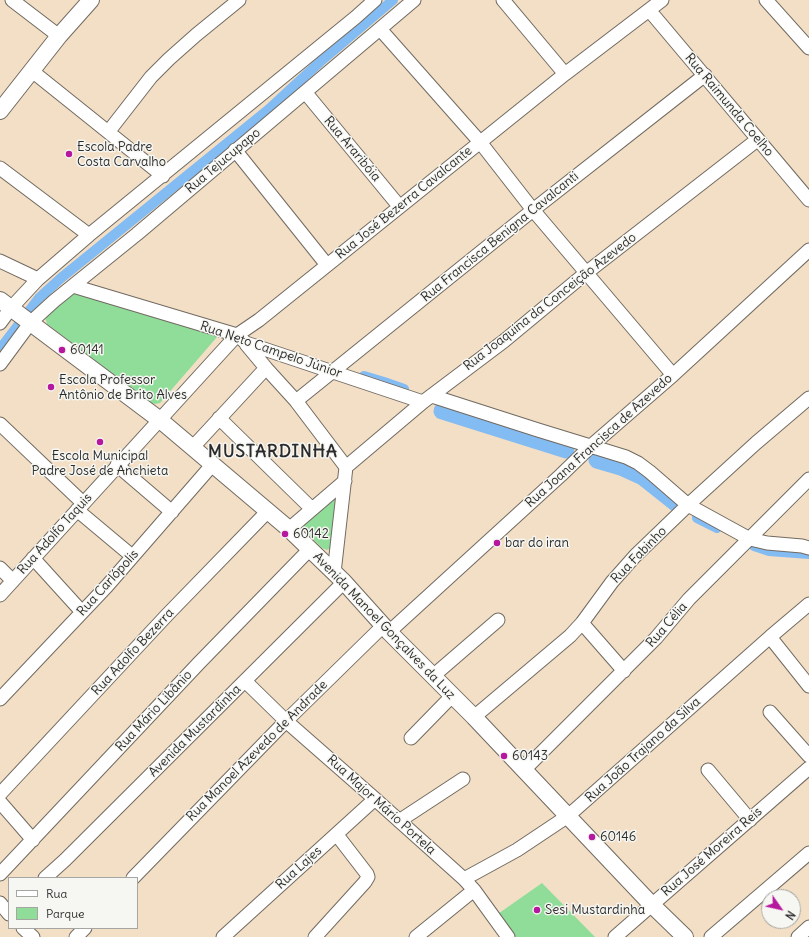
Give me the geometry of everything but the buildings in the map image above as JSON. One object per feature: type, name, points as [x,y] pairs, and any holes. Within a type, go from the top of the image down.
[{"type":"main road","points":[[1,106],[91,0]]},
{"type":"main road","name":"Avenida Manoel Gonçalves da Luz","points":[[9,306],[160,420],[289,529],[339,578],[386,629],[474,717],[685,937]]},
{"type":"street","points":[[12,0],[59,36]]},
{"type":"street","points":[[108,131],[151,77],[169,58],[239,0]]},
{"type":"street","name":"Rua Tejucupapo","points":[[0,323],[9,306],[89,235],[375,0]]},
{"type":"street","name":"Rua Tejucupapo","points":[[0,364],[30,321],[137,234],[414,0]]},
{"type":"street","points":[[503,0],[565,74]]},
{"type":"street","name":"Rua José Bezerra Cavalcante","points":[[160,420],[242,339],[259,320],[565,74],[662,0]]},
{"type":"street","points":[[766,0],[809,48]]},
{"type":"street","name":"Rua Raimunda Coelho","points":[[649,10],[809,200]]},
{"type":"street","points":[[380,29],[480,142],[533,210],[673,375]]},
{"type":"street","points":[[32,71],[162,176]]},
{"type":"street","name":"Rua Francisca Benigna Cavalcanti","points":[[296,401],[533,210],[705,75]]},
{"type":"street","name":"Rua Araribóia","points":[[305,92],[399,206]]},
{"type":"street","name":"Rua Joaquina da Conceição Azevedo","points":[[346,467],[427,399],[504,341],[586,273],[757,140]]},
{"type":"street","points":[[235,150],[327,265]]},
{"type":"street","points":[[0,168],[89,235]]},
{"type":"street","name":"Rua Joana Francisca de Azevedo","points":[[386,629],[555,480],[590,446],[673,375],[809,250]]},
{"type":"street","points":[[0,261],[38,279]]},
{"type":"street","name":"Rua Neto Campelo Júnior","points":[[73,286],[242,339],[332,371],[626,457],[638,463],[688,505],[750,539],[767,543],[809,548]]},
{"type":"street","points":[[242,339],[296,401],[346,467],[339,578]]},
{"type":"street","points":[[193,447],[266,368]]},
{"type":"street","name":"Rua Fabinho","points":[[474,717],[570,636],[582,623],[612,582],[636,556],[688,505],[756,443],[809,398]]},
{"type":"street","points":[[219,418],[312,509]]},
{"type":"street","name":"Rua Adolfo Taquis","points":[[0,595],[160,420]]},
{"type":"street","points":[[0,424],[80,506],[132,556]]},
{"type":"street","name":"Rua Carlópolis","points":[[0,699],[107,586],[213,464]]},
{"type":"street","points":[[117,466],[172,512]]},
{"type":"street","name":"Rua Célia","points":[[524,770],[656,638],[689,599],[809,480]]},
{"type":"street","points":[[289,529],[345,481]]},
{"type":"street","name":"Rua Adolfo Bezerra","points":[[0,794],[167,615],[268,510]]},
{"type":"street","name":"Rua Mário Libânio","points":[[0,874],[198,663],[310,549]]},
{"type":"street","points":[[34,558],[82,612]]},
{"type":"street","points":[[0,568],[13,581]]},
{"type":"street","name":"Avenida Mustardinha","points":[[46,877],[245,682],[339,578]]},
{"type":"street","name":"Rua João Trajano da Silva","points":[[464,879],[523,846],[568,816],[809,604]]},
{"type":"street","points":[[433,676],[498,620]]},
{"type":"street","points":[[582,623],[624,671]]},
{"type":"street","name":"Rua Manoel Azevedo de Andrade","points":[[134,877],[286,721],[386,629]]},
{"type":"street","points":[[770,637],[809,686]]},
{"type":"street","name":"Rua Major Mário Portela","points":[[245,682],[286,721],[464,879],[474,890],[508,937]]},
{"type":"street","points":[[411,738],[452,696]]},
{"type":"street","points":[[770,712],[809,756]]},
{"type":"street","name":"Rua José Moreira Reis","points":[[615,937],[809,768]]},
{"type":"street","points":[[708,770],[750,820]]},
{"type":"street","points":[[399,821],[464,779]]},
{"type":"street","name":"Rua Lajes","points":[[223,937],[375,799]]},
{"type":"street","points":[[0,802],[33,840]]},
{"type":"street","points":[[315,937],[368,877],[337,835]]},
{"type":"street","points":[[711,937],[809,853]]},
{"type":"street","points":[[416,937],[474,890]]},
{"type":"street","points":[[798,937],[809,928]]},
{"type":"street","points":[[24,929],[32,937]]},
{"type":"street","points":[[76,937],[84,929]]},
{"type":"green space","points":[[73,292],[217,337],[160,403],[151,403],[47,324],[45,317]]},
{"type":"green space","points":[[337,496],[331,548],[327,550],[322,548],[305,531],[303,524]]},
{"type":"green space","name":"Sesi Mustardinha","points":[[542,883],[595,937],[511,937],[495,916]]},
{"type":"waterway","points":[[0,349],[39,298],[61,278],[268,110],[320,62],[393,0]]},
{"type":"waterway","points":[[364,376],[404,389]]},
{"type":"waterway","points":[[442,411],[566,450]]},
{"type":"waterway","points":[[597,460],[621,467],[643,477],[677,504]]},
{"type":"waterway","points":[[697,518],[717,528]]},
{"type":"waterway","points":[[754,546],[769,551],[809,554]]},
{"type":"place","name":"Escola Padre Costa Carvalho","points":[[69,154]]},
{"type":"place","name":"60141","points":[[62,350]]},
{"type":"place","name":"Escola Professor Antônio de Brito Alves","points":[[51,387]]},
{"type":"place","name":"Escola Municipal Padre José de Anchieta","points":[[100,442]]},
{"type":"place","name":"60142","points":[[285,534]]},
{"type":"place","name":"bar do iran","points":[[497,543]]},
{"type":"place","name":"60143","points":[[504,756]]},
{"type":"place","name":"60146","points":[[592,837]]},
{"type":"place","name":"Sesi Mustardinha","points":[[537,910]]},
{"type":"district","name":"MUSTARDINHA","points":[[273,452]]}]
